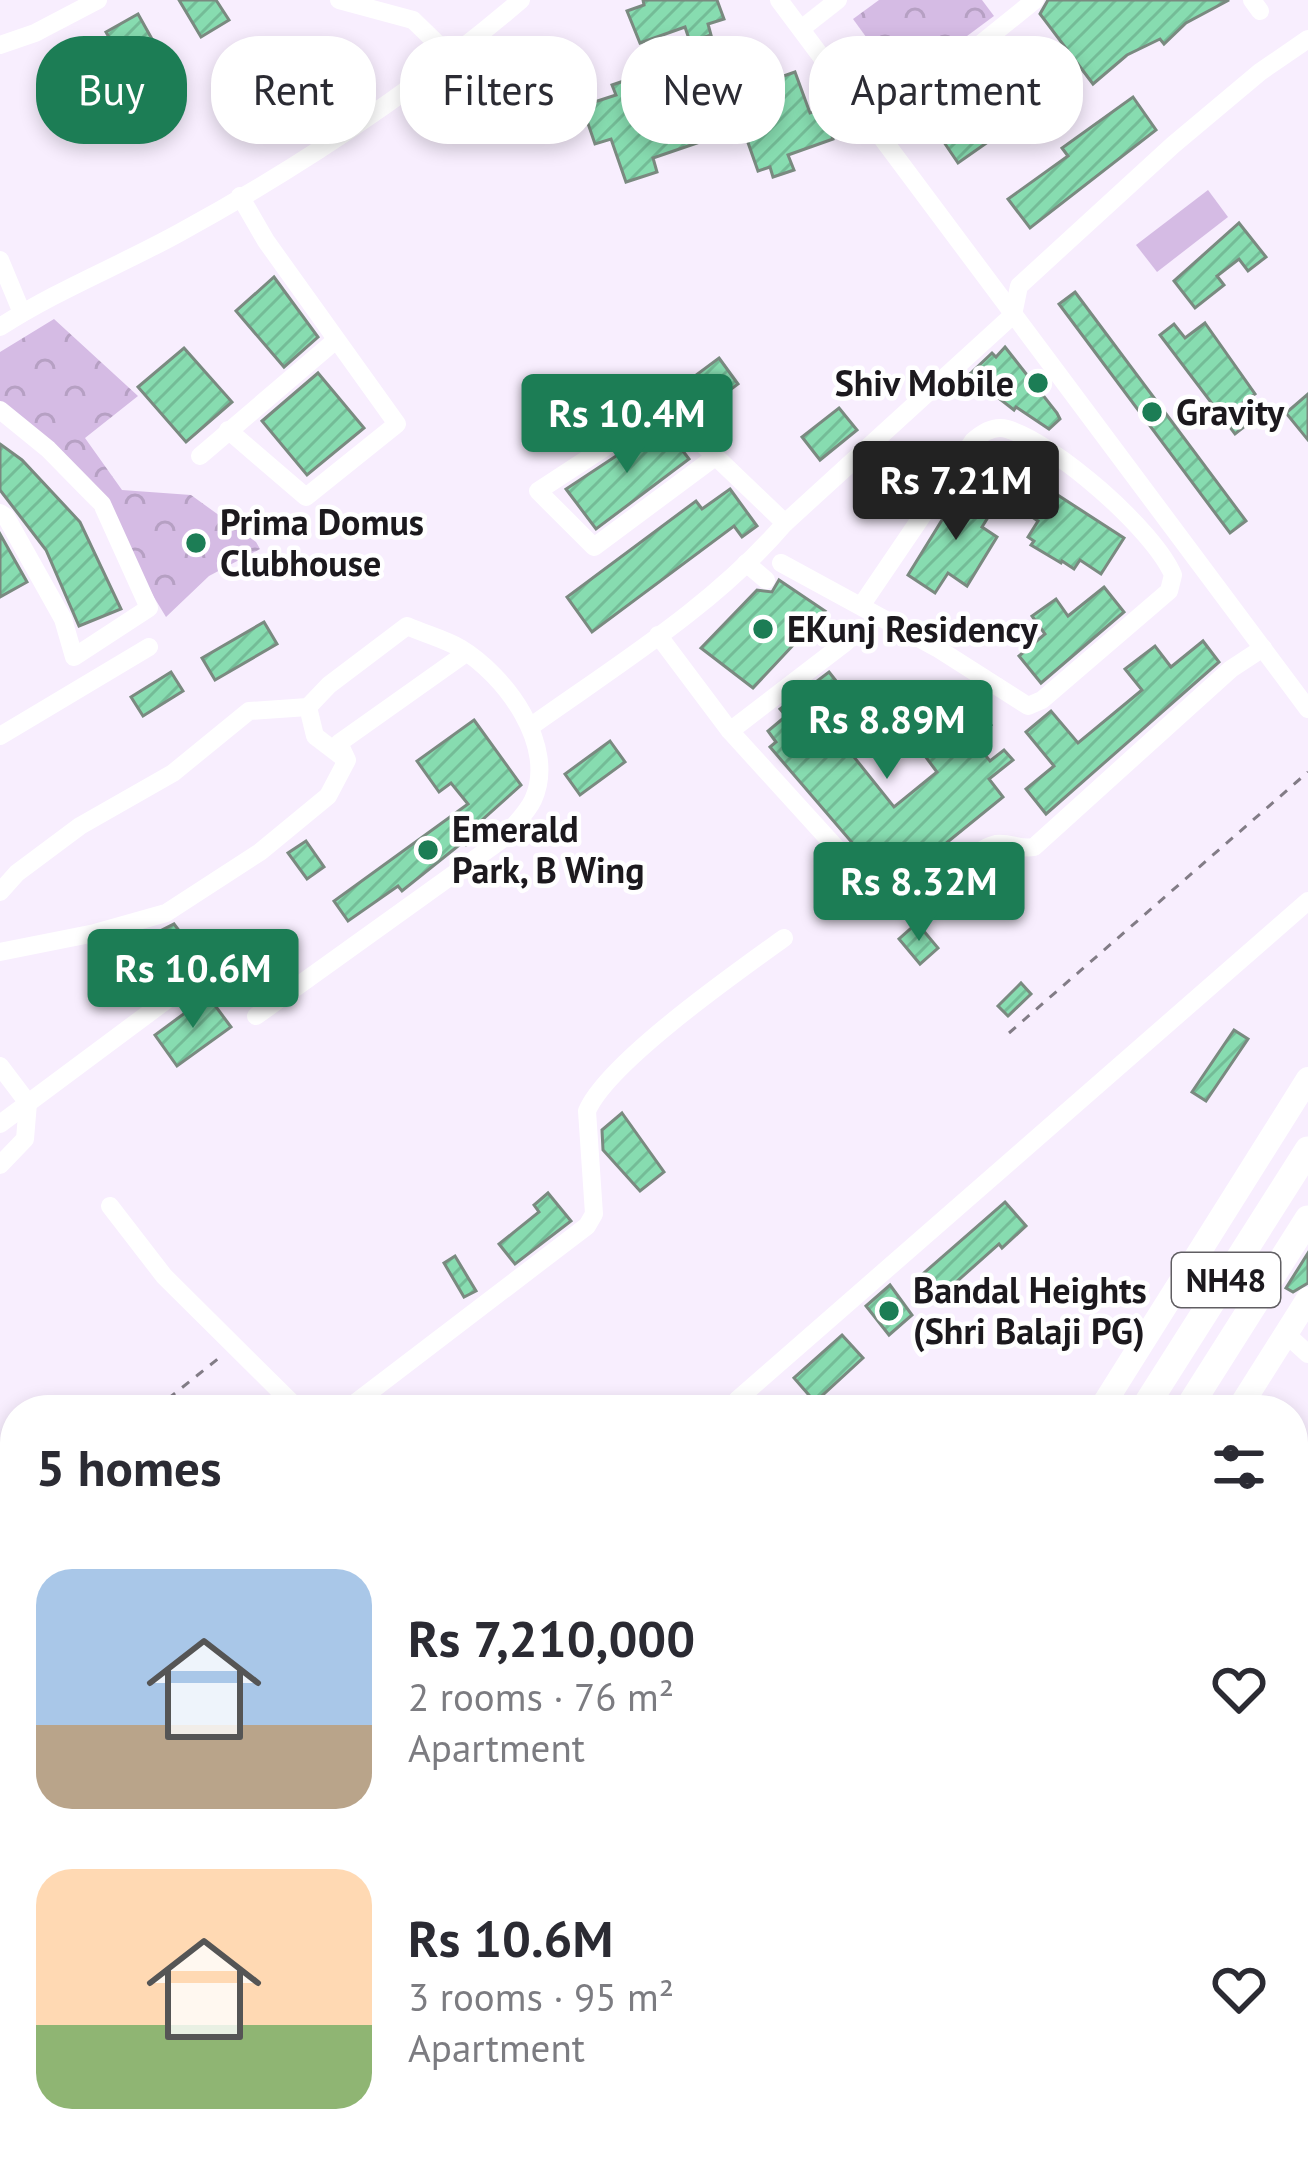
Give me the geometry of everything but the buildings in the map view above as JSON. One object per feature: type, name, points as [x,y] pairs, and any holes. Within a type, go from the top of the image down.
[{"type":"highway","name":"NH48","points":[[1153,1395],[1308,1150]]},
{"type":"highway","name":"NH48","points":[[1196,1395],[1308,1219]]},
{"type":"main road","points":[[1109,1395],[1308,1079]]},
{"type":"main road","points":[[1247,1395],[1308,1299]]},
{"type":"street","points":[[0,45],[35,33],[98,0]]},
{"type":"street","points":[[338,0],[413,20],[429,36]]},
{"type":"street","points":[[475,36],[521,0]]},
{"type":"street","points":[[779,0],[809,40]]},
{"type":"street","points":[[801,29],[838,0]]},
{"type":"street","points":[[990,36],[1035,0]]},
{"type":"street","points":[[530,727],[658,635],[746,563],[1013,315],[1018,286],[1173,145],[1260,72],[1308,39]]},
{"type":"street","points":[[0,327],[178,233],[400,92]]},
{"type":"street","points":[[886,144],[1308,709]]},
{"type":"street","points":[[228,430],[306,497],[397,424],[266,241],[240,196]]},
{"type":"street","points":[[0,260],[22,313]]},
{"type":"street","points":[[200,456],[336,340]]},
{"type":"street","points":[[716,457],[594,547],[538,491],[665,408],[785,523]]},
{"type":"street","points":[[0,410],[48,449],[102,504],[149,608],[74,658],[63,619],[0,513]]},
{"type":"street","points":[[781,563],[1028,706],[1042,700],[1169,591],[1173,575],[1113,500],[1059,458],[1007,429],[990,429],[974,441],[861,606]]},
{"type":"street","points":[[746,563],[766,580]]},
{"type":"street","points":[[0,892],[17,873],[80,826],[173,773],[249,711],[308,707],[328,685],[407,626],[466,652],[513,695],[530,727],[539,756],[534,798],[504,838],[256,1016]]},
{"type":"street","points":[[658,635],[730,731],[890,907],[910,907],[991,846],[1034,847],[1231,669],[1263,648]]},
{"type":"street","points":[[730,731],[846,642]]},
{"type":"street","points":[[0,736],[149,646]]},
{"type":"street","points":[[347,760],[339,743],[466,652]]},
{"type":"street","points":[[308,707],[315,736],[347,760]]},
{"type":"street","points":[[0,952],[166,913],[260,852],[328,796],[347,760]]},
{"type":"street","points":[[743,1395],[1308,901]]},
{"type":"street","points":[[366,1395],[587,1226],[594,1214],[587,1111],[592,1098],[668,1026],[784,938]]},
{"type":"street","points":[[0,1124],[223,958]]},
{"type":"street","points":[[0,1066],[28,1102],[25,1139],[0,1166]]},
{"type":"street","points":[[110,1206],[164,1276],[284,1395]]},
{"type":"street","points":[[1286,1334],[1308,1354]]},
{"type":"path","points":[[1009,1033],[1308,772]]},
{"type":"path","points":[[173,1395],[234,1346]]},
{"type":"green space","points":[[879,0],[982,0],[994,16],[967,36],[865,36],[853,19]]},
{"type":"green space","points":[[1208,190],[1228,217],[1157,272],[1136,245]]},
{"type":"green space","points":[[54,319],[138,396],[85,438],[122,490],[191,495],[260,549],[209,576],[166,617],[112,528],[0,406],[0,352]]},
{"type":"place","name":"Shiv Mobile","points":[[1038,383]]},
{"type":"place","name":"Gravity","points":[[1152,412]]},
{"type":"place","name":"Prima Domus Clubhouse","points":[[196,543]]},
{"type":"place","name":"EKunj Residency","points":[[763,629]]},
{"type":"place","name":"Emerald Park, B Wing","points":[[428,850]]},
{"type":"place","name":"Bandal Heights (Shri Balaji PG)","points":[[889,1311]]}]
